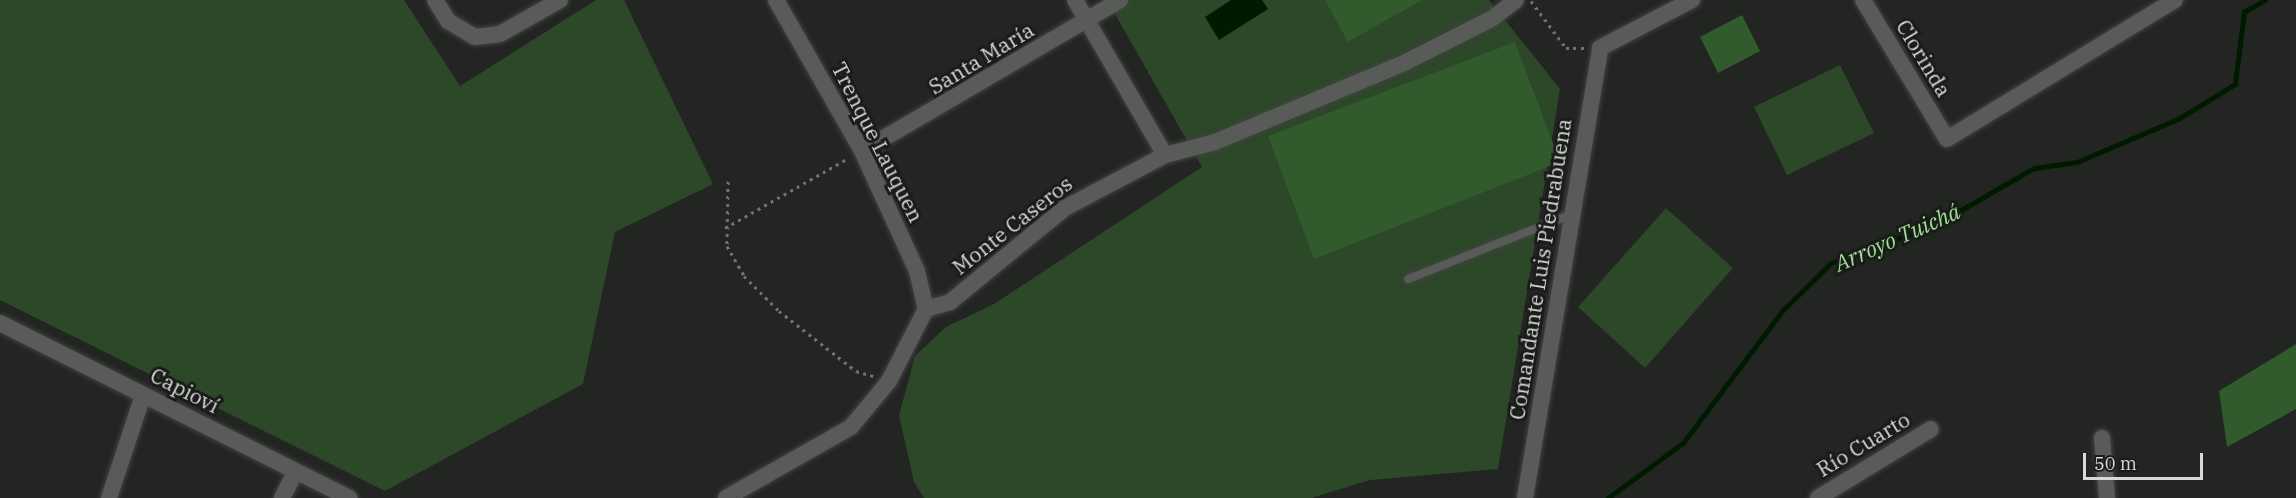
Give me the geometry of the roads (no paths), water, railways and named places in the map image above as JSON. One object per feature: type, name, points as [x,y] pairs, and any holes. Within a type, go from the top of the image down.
[{"type":"street","points":[[435,0],[448,21],[475,37],[500,34],[560,0]]},
{"type":"street","name":"Trenque Lauquen","points":[[776,0],[862,151],[917,271],[926,309]]},
{"type":"street","points":[[1075,0],[1165,155]]},
{"type":"street","name":"Santa María","points":[[862,151],[1120,0]]},
{"type":"street","name":"Monte Caseros","points":[[926,309],[950,302],[1065,208],[1165,155],[1215,142],[1406,62],[1493,18],[1516,0]]},
{"type":"street","name":"Comandante Luis Piedrabuena","points":[[1525,498],[1570,215],[1600,48],[1692,0]]},
{"type":"street","name":"Clorinda","points":[[1863,0],[1947,140],[2175,0]]},
{"type":"street","points":[[726,498],[851,427],[889,381],[926,309]]},
{"type":"street","name":"Capioví","points":[[0,323],[350,498]]},
{"type":"street","points":[[109,498],[143,394]]},
{"type":"street","name":"Río Cuarto","points":[[1818,498],[1931,429]]},
{"type":"street","points":[[2102,438],[2107,498]]},
{"type":"street","points":[[282,498],[296,471]]},
{"type":"lane","points":[[1408,279],[1570,215]]},
{"type":"waterway","name":"Arroyo Tuichá","points":[[1608,498],[1683,443],[1783,310],[1831,263],[1937,224],[2034,168],[2077,162],[2180,118],[2235,84],[2244,12],[2265,0]]}]
